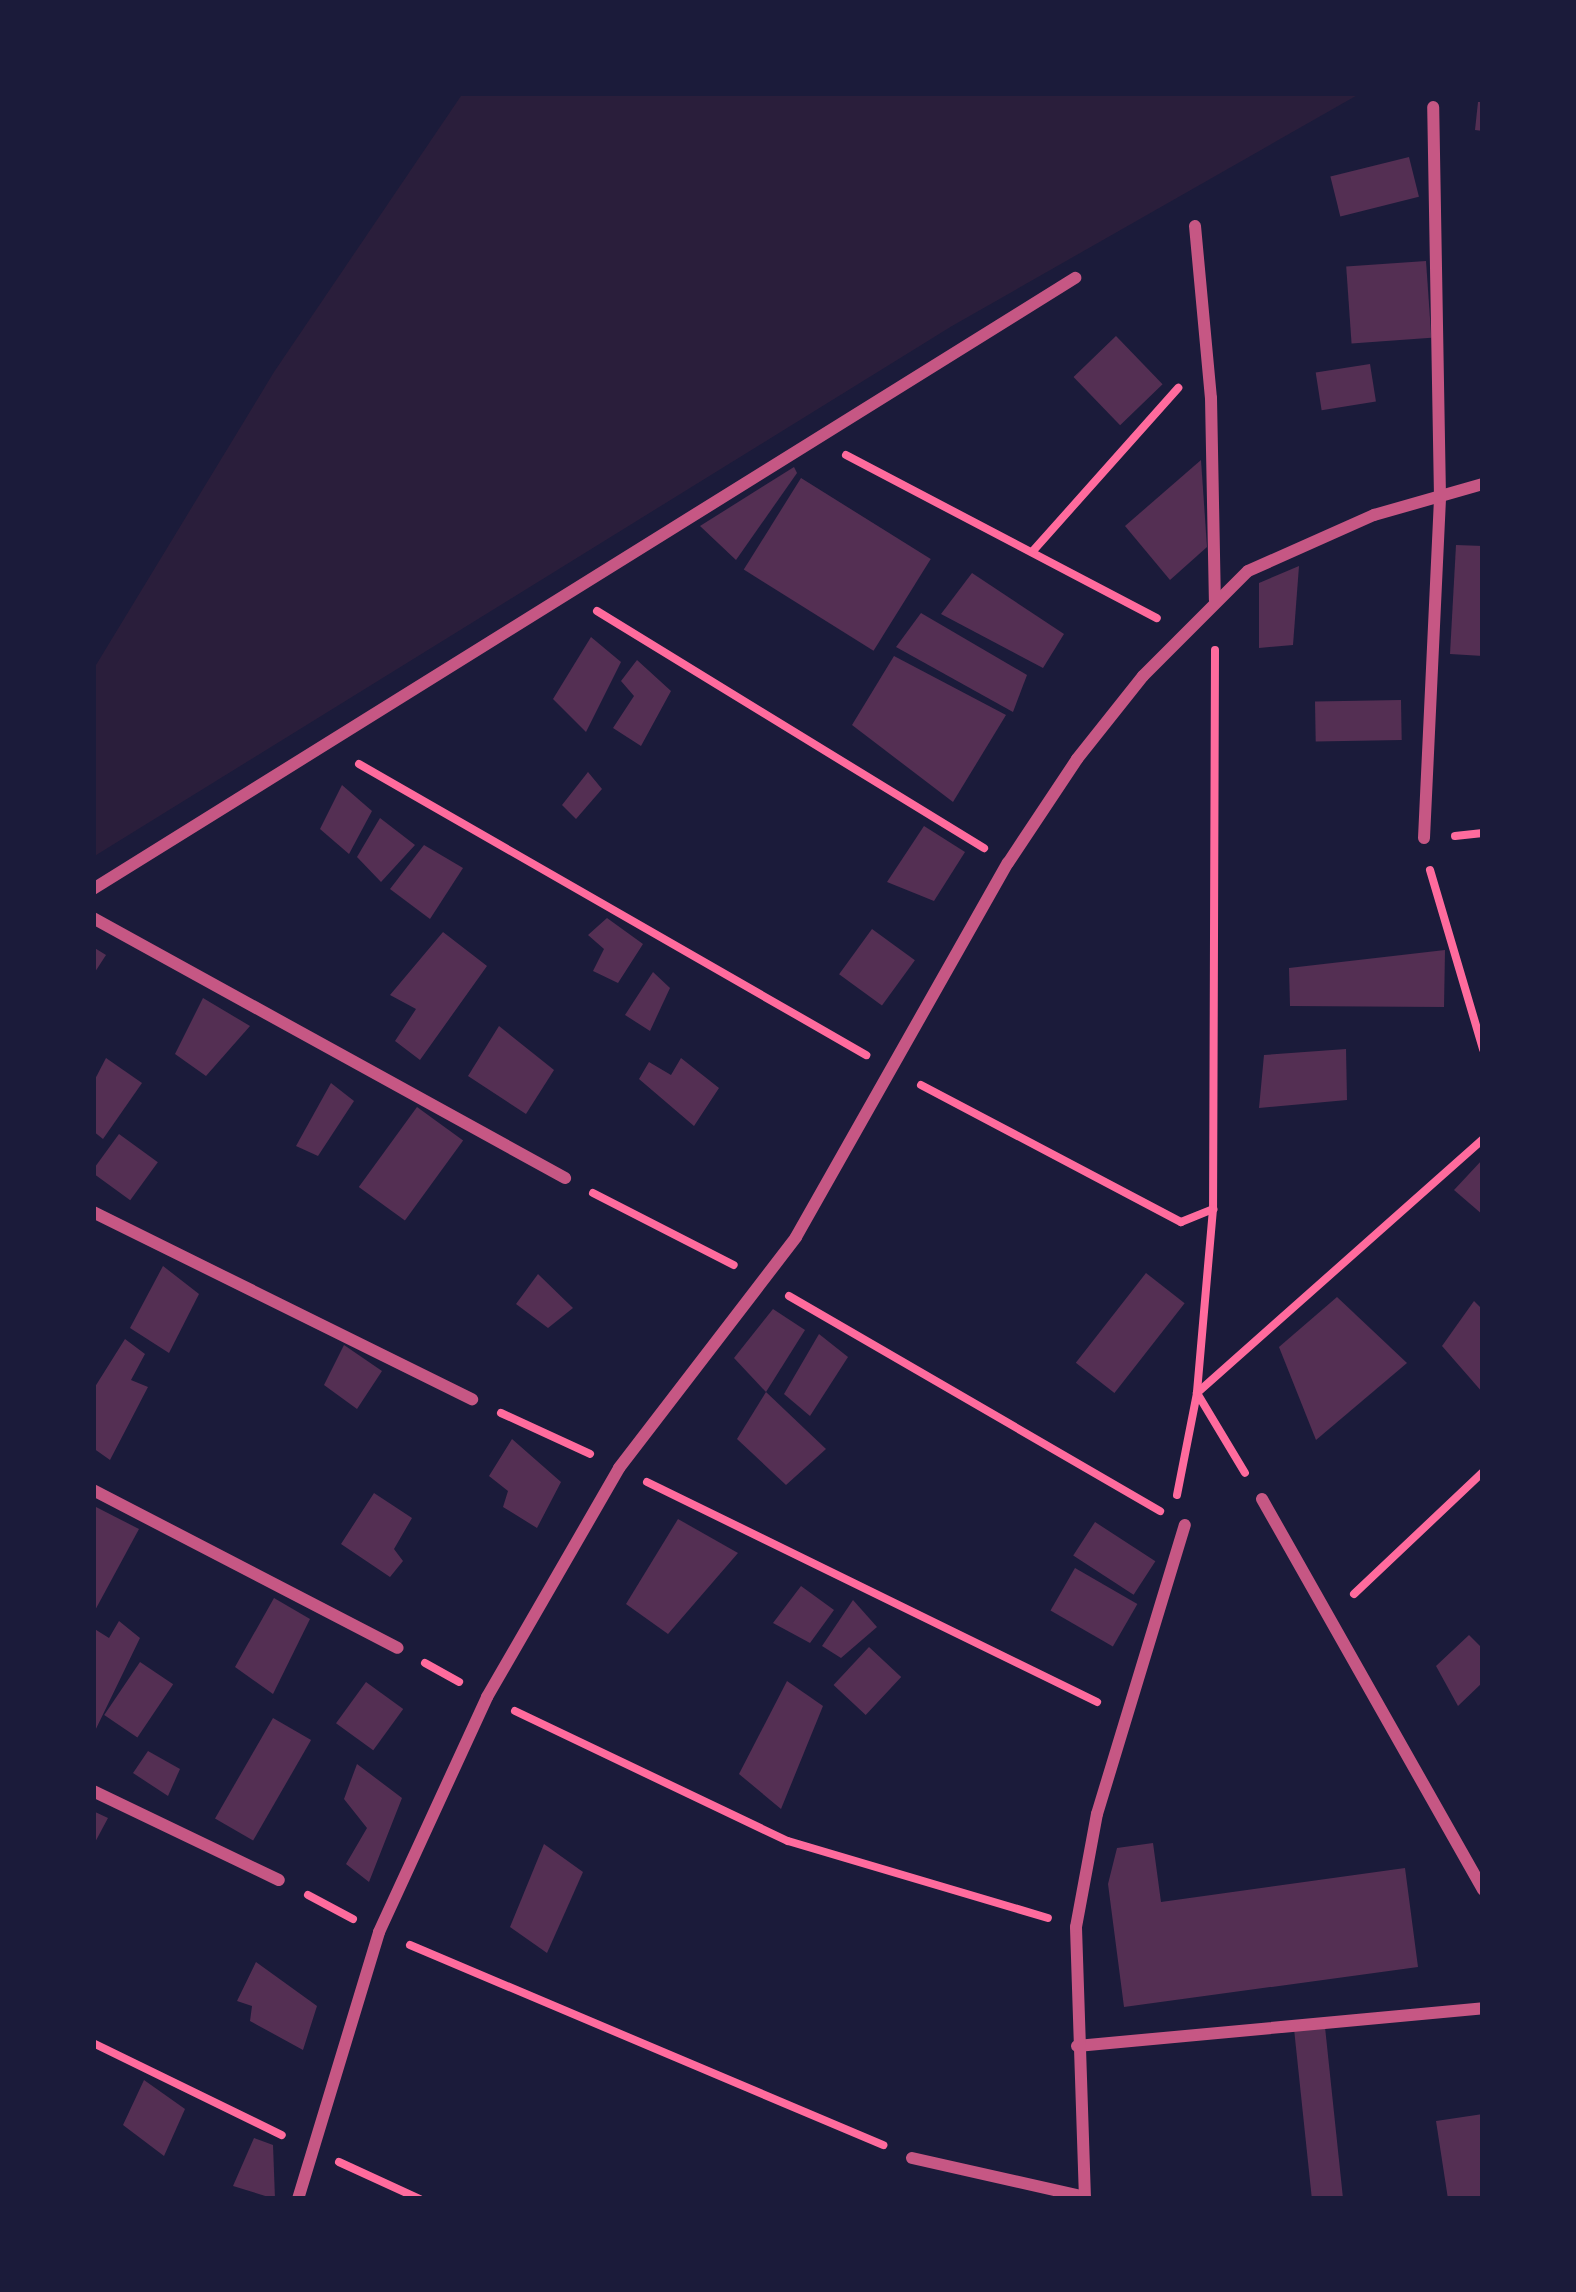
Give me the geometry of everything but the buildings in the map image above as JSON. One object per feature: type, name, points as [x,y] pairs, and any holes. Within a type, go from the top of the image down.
[{"type":"street","points":[[1424,838],[1440,497],[1432,107]]},
{"type":"street","points":[[1195,226],[1207,356],[1216,600]]},
{"type":"street","points":[[93,889],[819,442],[1075,278]]},
{"type":"street","points":[[298,2199],[308,2148],[379,1932],[487,1697],[619,1468],[762,1280],[840,1166],[1008,863],[1077,759],[1216,600],[1298,543],[1483,484]]},
{"type":"street","points":[[1467,492],[1483,494]]},
{"type":"street","points":[[93,918],[565,1178]]},
{"type":"street","points":[[93,1212],[472,1399]]},
{"type":"street","points":[[93,1490],[398,1648]]},
{"type":"street","points":[[1262,1499],[1483,1890]]},
{"type":"street","points":[[911,2158],[1085,2198],[1076,1927],[1126,1717],[1184,1525]]},
{"type":"street","points":[[93,1791],[279,1880]]},
{"type":"street","points":[[1077,2046],[1483,2008]]},
{"type":"path","points":[[1032,553],[1207,356]]},
{"type":"path","points":[[819,442],[1185,632]]},
{"type":"path","points":[[571,595],[1008,863]]},
{"type":"path","points":[[1184,1525],[1179,1455],[1197,1394],[1214,1209],[1216,600]]},
{"type":"path","points":[[326,746],[890,1069],[1181,1222],[1214,1209]]},
{"type":"path","points":[[1424,838],[1436,903],[1483,1049]]},
{"type":"path","points":[[1197,1394],[1483,1139]]},
{"type":"path","points":[[565,1178],[762,1280],[1184,1525]]},
{"type":"path","points":[[1197,1394],[1262,1499]]},
{"type":"path","points":[[472,1399],[1126,1717]]},
{"type":"path","points":[[1331,1616],[1483,1472]]},
{"type":"path","points":[[398,1648],[487,1697],[788,1841],[1076,1927]]},
{"type":"path","points":[[279,1880],[379,1932],[911,2158]]},
{"type":"path","points":[[93,2042],[420,2199]]},
{"type":"shaded area","points":[[463,93],[1361,93],[952,326],[93,857],[93,670],[274,372]]}]
